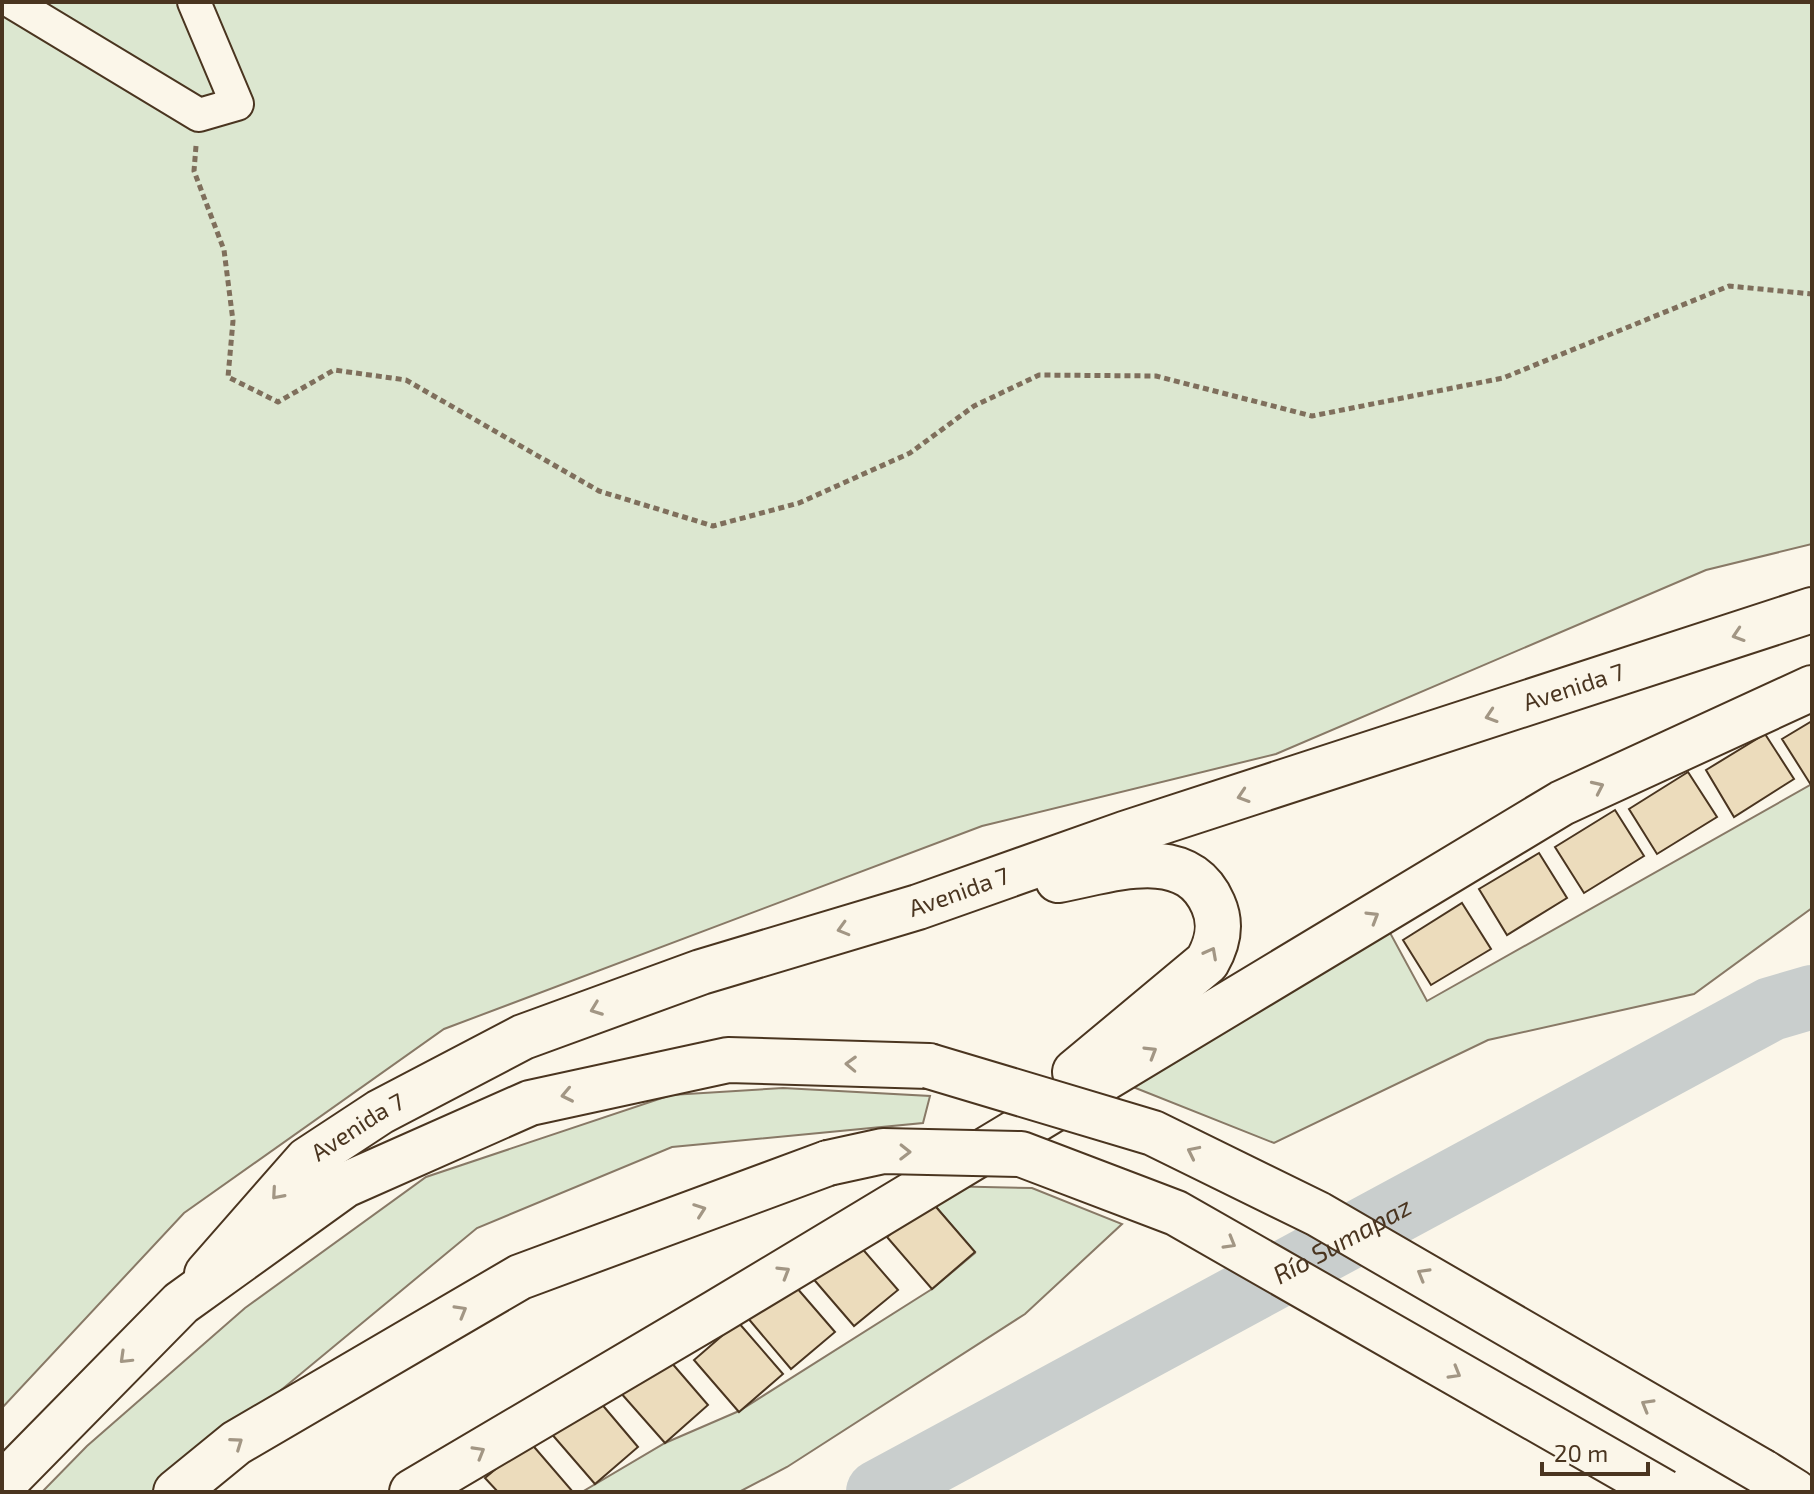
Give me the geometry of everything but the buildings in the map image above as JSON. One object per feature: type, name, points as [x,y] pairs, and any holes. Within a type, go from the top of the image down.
[{"type":"main road","name":"Avenida 7","points":[[181,1303],[307,1160],[380,1112],[523,1037],[701,972],[918,907],[1124,834],[1812,610]]},
{"type":"main road","points":[[412,1492],[961,1166],[1562,803],[1812,688]]},
{"type":"main road","points":[[918,907],[1135,866],[1168,865],[1193,875],[1209,894],[1218,914],[1217,944],[1207,962],[961,1166]]},
{"type":"main road","points":[[2,1485],[181,1303],[345,1185],[530,1103],[728,1060],[929,1066],[1153,1133],[1318,1214],[1779,1482]]},
{"type":"main road","points":[[176,1492],[236,1443],[520,1277],[828,1163],[883,1151],[1021,1154],[1176,1213],[1664,1492]]},
{"type":"street","points":[[12,2],[199,115],[237,104],[194,2]]},
{"type":"path","points":[[199,115],[194,171],[224,250],[233,321],[228,377],[278,402],[334,370],[406,380],[599,491],[713,526],[799,503],[910,453],[974,406],[1039,375],[1156,376],[1312,416],[1503,378],[1729,286],[1812,294]]},
{"type":"green space","points":[[2,2],[1812,2],[1812,544],[1706,570],[1276,754],[982,826],[444,1029],[184,1213],[2,1408]]},
{"type":"green space","points":[[1812,784],[1812,908],[1694,994],[1488,1040],[1274,1143],[1118,1081],[1388,929],[1427,1001]]},
{"type":"green space","points":[[783,1088],[930,1096],[923,1123],[672,1147],[477,1228],[158,1492],[42,1492],[87,1446],[245,1308],[426,1177],[671,1095]]},
{"type":"green space","points":[[940,1186],[1032,1188],[1122,1224],[1025,1314],[787,1467],[739,1492],[582,1492],[665,1443],[739,1411],[932,1289],[975,1253],[930,1200]]},
{"type":"waterway","name":"Río Sumapaz","points":[[878,1492],[1771,1009],[1812,997]]}]
